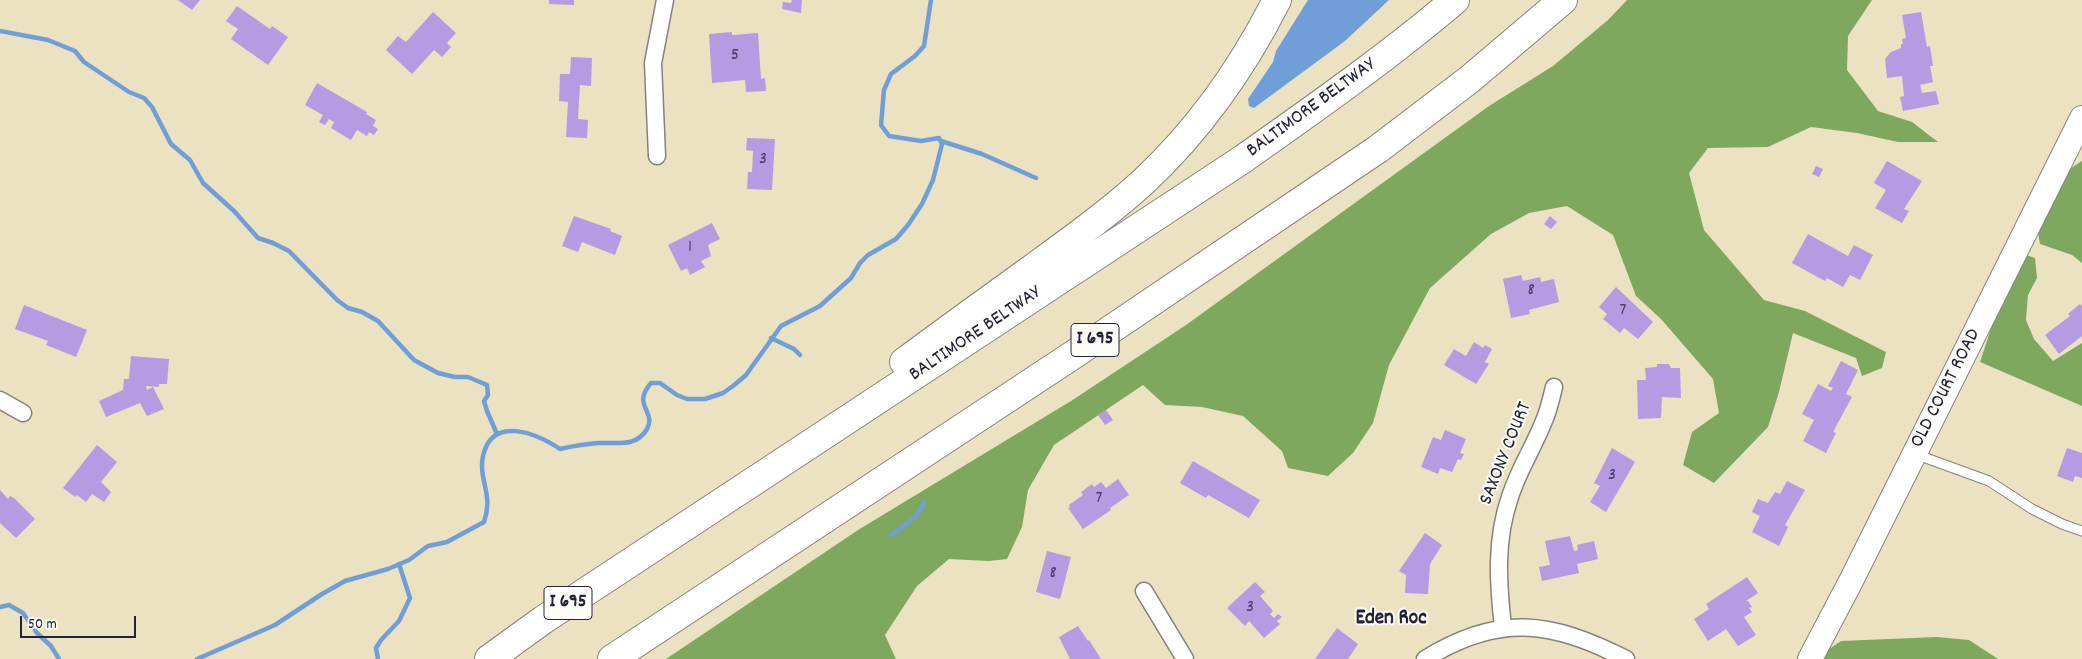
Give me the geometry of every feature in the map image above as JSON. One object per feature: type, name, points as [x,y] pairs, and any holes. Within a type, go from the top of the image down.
[{"type":"highway","points":[[650,550],[1068,243],[1144,182],[1191,132],[1214,101],[1242,62],[1277,0]]},
{"type":"highway","name":"BALTIMORE BELTWAY","points":[[488,659],[543,620],[1243,159],[1334,94],[1423,27],[1455,0]]},
{"type":"highway","name":"I 695","points":[[612,659],[1076,353],[1378,149],[1470,78],[1563,0]]},
{"type":"main road","name":"OLD COURT ROAD","points":[[1810,659],[2082,118]]},
{"type":"street","points":[[657,156],[653,63],[665,0]]},
{"type":"street","name":"SAXONY COURT","points":[[1503,627],[1498,583],[1498,554],[1502,525],[1512,490],[1548,413],[1554,387]]},
{"type":"street","points":[[0,400],[22,413]]},
{"type":"street","points":[[1144,591],[1185,659]]},
{"type":"street","points":[[1425,659],[1446,646],[1471,635],[1503,627],[1534,627],[1555,631],[1581,639],[1626,659]]},
{"type":"lane","points":[[1914,454],[1989,482],[2032,509],[2062,524],[2082,531]]},
{"type":"green space","points":[[1627,0],[1872,0],[1848,36],[1847,70],[1878,111],[1912,122],[1938,142],[1898,142],[1857,133],[1811,127],[1768,147],[1708,148],[1689,173],[1704,230],[1764,300],[1805,311],[1886,352],[1882,368],[1862,376],[1856,358],[1793,333],[1779,392],[1768,427],[1714,483],[1683,465],[1692,432],[1719,413],[1713,379],[1661,319],[1636,296],[1613,235],[1567,206],[1529,213],[1491,234],[1430,288],[1389,365],[1373,423],[1353,453],[1328,476],[1288,468],[1282,451],[1243,416],[1202,407],[1165,405],[1143,385],[1054,445],[1028,490],[1022,527],[1007,559],[989,561],[949,559],[917,586],[885,635],[896,659],[666,659],[858,530],[1071,401],[1186,325],[1489,106],[1553,66],[1608,20]]},
{"type":"green space","points":[[2082,161],[2082,263],[2072,255],[2040,244],[2037,227],[2068,170]]},
{"type":"green space","points":[[2023,254],[2035,258],[2037,278],[2028,295],[2026,320],[2034,339],[2053,361],[2082,343],[2082,406],[1980,362],[2009,274]]},
{"type":"green space","points":[[1937,637],[1969,640],[1998,659],[1820,659],[1822,654],[1841,641]]},
{"type":"water","points":[[1308,0],[1389,0],[1345,41],[1254,108],[1249,106],[1248,99],[1273,62],[1276,51]]},
{"type":"building","points":[[178,0],[200,0],[192,10]]},
{"type":"building","points":[[549,0],[574,0],[574,5],[549,4]]},
{"type":"building","points":[[792,0],[802,0],[801,13],[782,9],[783,2],[791,3]]},
{"type":"building","points":[[237,6],[270,29],[272,26],[288,37],[268,65],[231,39],[238,29],[226,21]]},
{"type":"building","points":[[433,12],[456,33],[447,43],[451,47],[442,57],[434,50],[412,74],[386,50],[398,36],[406,42]]},
{"type":"building","points":[[1921,12],[1927,47],[1930,46],[1933,66],[1930,66],[1933,82],[1920,85],[1922,93],[1936,91],[1939,104],[1903,111],[1900,97],[1904,96],[1902,76],[1887,78],[1885,59],[1891,52],[1901,48],[1901,44],[1903,44],[1902,39],[1906,38],[1902,15]]},
{"type":"building","points":[[732,32],[732,35],[758,33],[761,79],[765,78],[766,91],[746,92],[745,80],[712,83],[709,34]]},
{"type":"building","points":[[571,57],[592,58],[591,86],[580,85],[578,119],[588,120],[587,138],[566,137],[568,102],[559,101],[560,74],[570,74]]},
{"type":"building","points":[[317,83],[367,112],[366,114],[376,120],[373,126],[378,129],[374,135],[369,132],[367,136],[357,130],[351,140],[331,128],[334,122],[329,119],[325,125],[319,122],[323,115],[305,105]]},
{"type":"building","points":[[747,138],[775,139],[772,190],[747,189],[748,172],[752,172],[753,151],[746,150]]},
{"type":"building","points":[[1887,161],[1922,181],[1904,209],[1909,211],[1902,223],[1875,208],[1886,190],[1874,183]]},
{"type":"building","points":[[1816,166],[1823,169],[1819,177],[1812,174]]},
{"type":"building","points":[[574,216],[611,229],[610,231],[622,236],[615,255],[582,242],[578,252],[562,246]]},
{"type":"building","points":[[1550,216],[1557,222],[1551,229],[1544,224]]},
{"type":"building","points":[[712,223],[720,239],[708,245],[711,256],[701,261],[705,267],[690,275],[687,268],[681,271],[668,245]]},
{"type":"building","points":[[1808,234],[1848,256],[1854,245],[1873,255],[1860,280],[1850,275],[1843,287],[1827,278],[1825,281],[1792,263]]},
{"type":"building","points":[[1521,275],[1523,281],[1540,277],[1541,282],[1554,279],[1559,302],[1529,310],[1530,314],[1511,318],[1503,279]]},
{"type":"building","points":[[1616,287],[1653,322],[1638,339],[1624,328],[1620,333],[1603,319],[1607,314],[1599,307]]},
{"type":"building","points":[[2080,304],[2082,306],[2082,336],[2059,354],[2045,335],[2070,316],[2068,314]]},
{"type":"building","points":[[24,305],[87,330],[76,357],[46,345],[48,341],[15,329]]},
{"type":"building","points":[[1474,342],[1483,348],[1485,345],[1492,349],[1485,362],[1489,364],[1476,384],[1444,365],[1454,349],[1466,356]]},
{"type":"building","points":[[131,356],[169,359],[167,384],[159,384],[159,387],[146,386],[147,390],[153,387],[164,409],[147,416],[140,403],[106,417],[99,401],[123,390],[124,379],[129,379]]},
{"type":"building","points":[[1841,361],[1858,370],[1846,394],[1852,397],[1833,432],[1836,433],[1826,453],[1803,441],[1814,420],[1802,414],[1818,384],[1831,391],[1833,388],[1828,386]]},
{"type":"building","points":[[1657,364],[1669,364],[1671,368],[1680,368],[1681,398],[1662,397],[1661,418],[1638,419],[1637,380],[1646,380],[1645,368],[1657,367]]},
{"type":"building","points":[[1106,410],[1113,420],[1105,425],[1098,415]]},
{"type":"building","points":[[1445,430],[1466,439],[1460,453],[1464,454],[1461,460],[1458,459],[1452,472],[1440,468],[1438,474],[1421,467],[1433,437],[1441,440]]},
{"type":"building","points":[[97,445],[117,462],[101,482],[111,492],[104,502],[92,494],[86,502],[63,488]]},
{"type":"building","points":[[1612,448],[1635,462],[1606,512],[1590,502],[1600,486],[1594,483]]},
{"type":"building","points":[[2067,448],[2082,453],[2082,478],[2075,476],[2073,482],[2057,476]]},
{"type":"building","points":[[1193,461],[1260,500],[1249,518],[1208,495],[1206,498],[1180,483]]},
{"type":"building","points":[[1118,479],[1129,495],[1083,529],[1068,508],[1070,507],[1069,505],[1083,495],[1081,492],[1092,484],[1094,487],[1101,482],[1106,488]]},
{"type":"building","points":[[1787,481],[1805,490],[1785,525],[1788,527],[1779,546],[1752,532],[1760,516],[1752,512],[1758,499],[1768,503],[1775,492],[1780,494]]},
{"type":"building","points":[[0,490],[8,499],[10,496],[14,498],[35,519],[16,538],[0,523]]},
{"type":"building","points":[[1425,533],[1442,545],[1430,564],[1428,594],[1405,593],[1406,575],[1399,571]]},
{"type":"building","points":[[1570,536],[1574,551],[1578,550],[1577,545],[1594,541],[1598,559],[1577,564],[1579,573],[1542,581],[1539,567],[1550,565],[1545,541]]},
{"type":"building","points":[[1047,551],[1071,557],[1060,599],[1036,592]]},
{"type":"building","points":[[1747,577],[1758,593],[1746,601],[1752,607],[1749,608],[1752,612],[1744,617],[1756,635],[1738,646],[1726,629],[1708,641],[1694,619],[1709,609],[1706,604]]},
{"type":"building","points":[[1255,582],[1265,592],[1260,596],[1273,611],[1270,614],[1274,618],[1278,614],[1282,617],[1277,621],[1280,624],[1264,638],[1249,621],[1245,626],[1227,608]]},
{"type":"building","points":[[1078,626],[1101,659],[1070,659],[1059,637]]},
{"type":"building","points":[[1337,628],[1358,644],[1348,659],[1315,659]]},
{"type":"waterway","points":[[197,659],[275,625],[345,581],[388,569],[409,560],[428,546],[447,542],[484,522],[487,512],[487,495],[482,472],[483,456],[488,443],[495,435],[516,431],[527,433],[560,449],[593,443],[631,442],[642,435],[647,429],[649,417],[643,397],[651,383],[660,383],[677,395],[687,399],[705,399],[723,393],[746,375],[781,326],[820,306],[851,278],[860,263],[868,255],[896,239],[922,204],[933,180],[942,144],[939,138],[921,141],[889,136],[881,125],[884,90],[891,74],[915,56],[924,46],[931,0]]},
{"type":"waterway","points":[[0,31],[48,40],[75,51],[84,62],[129,92],[144,98],[152,107],[171,144],[190,160],[203,183],[234,211],[258,238],[289,251],[337,300],[348,308],[362,312],[378,321],[414,360],[438,373],[455,377],[468,377],[487,385],[488,395],[484,401],[497,434]]},
{"type":"waterway","points":[[941,141],[982,154],[1036,178]]},
{"type":"waterway","points":[[771,338],[794,349],[800,355]]},
{"type":"waterway","points":[[891,535],[915,517],[924,502]]},
{"type":"waterway","points":[[378,659],[376,648],[399,621],[410,598],[399,564]]},
{"type":"waterway","points":[[0,607],[9,605],[23,613],[37,633],[51,646],[59,659]]},
{"type":"district","name":"Eden Roc","points":[[1391,620]]}]
